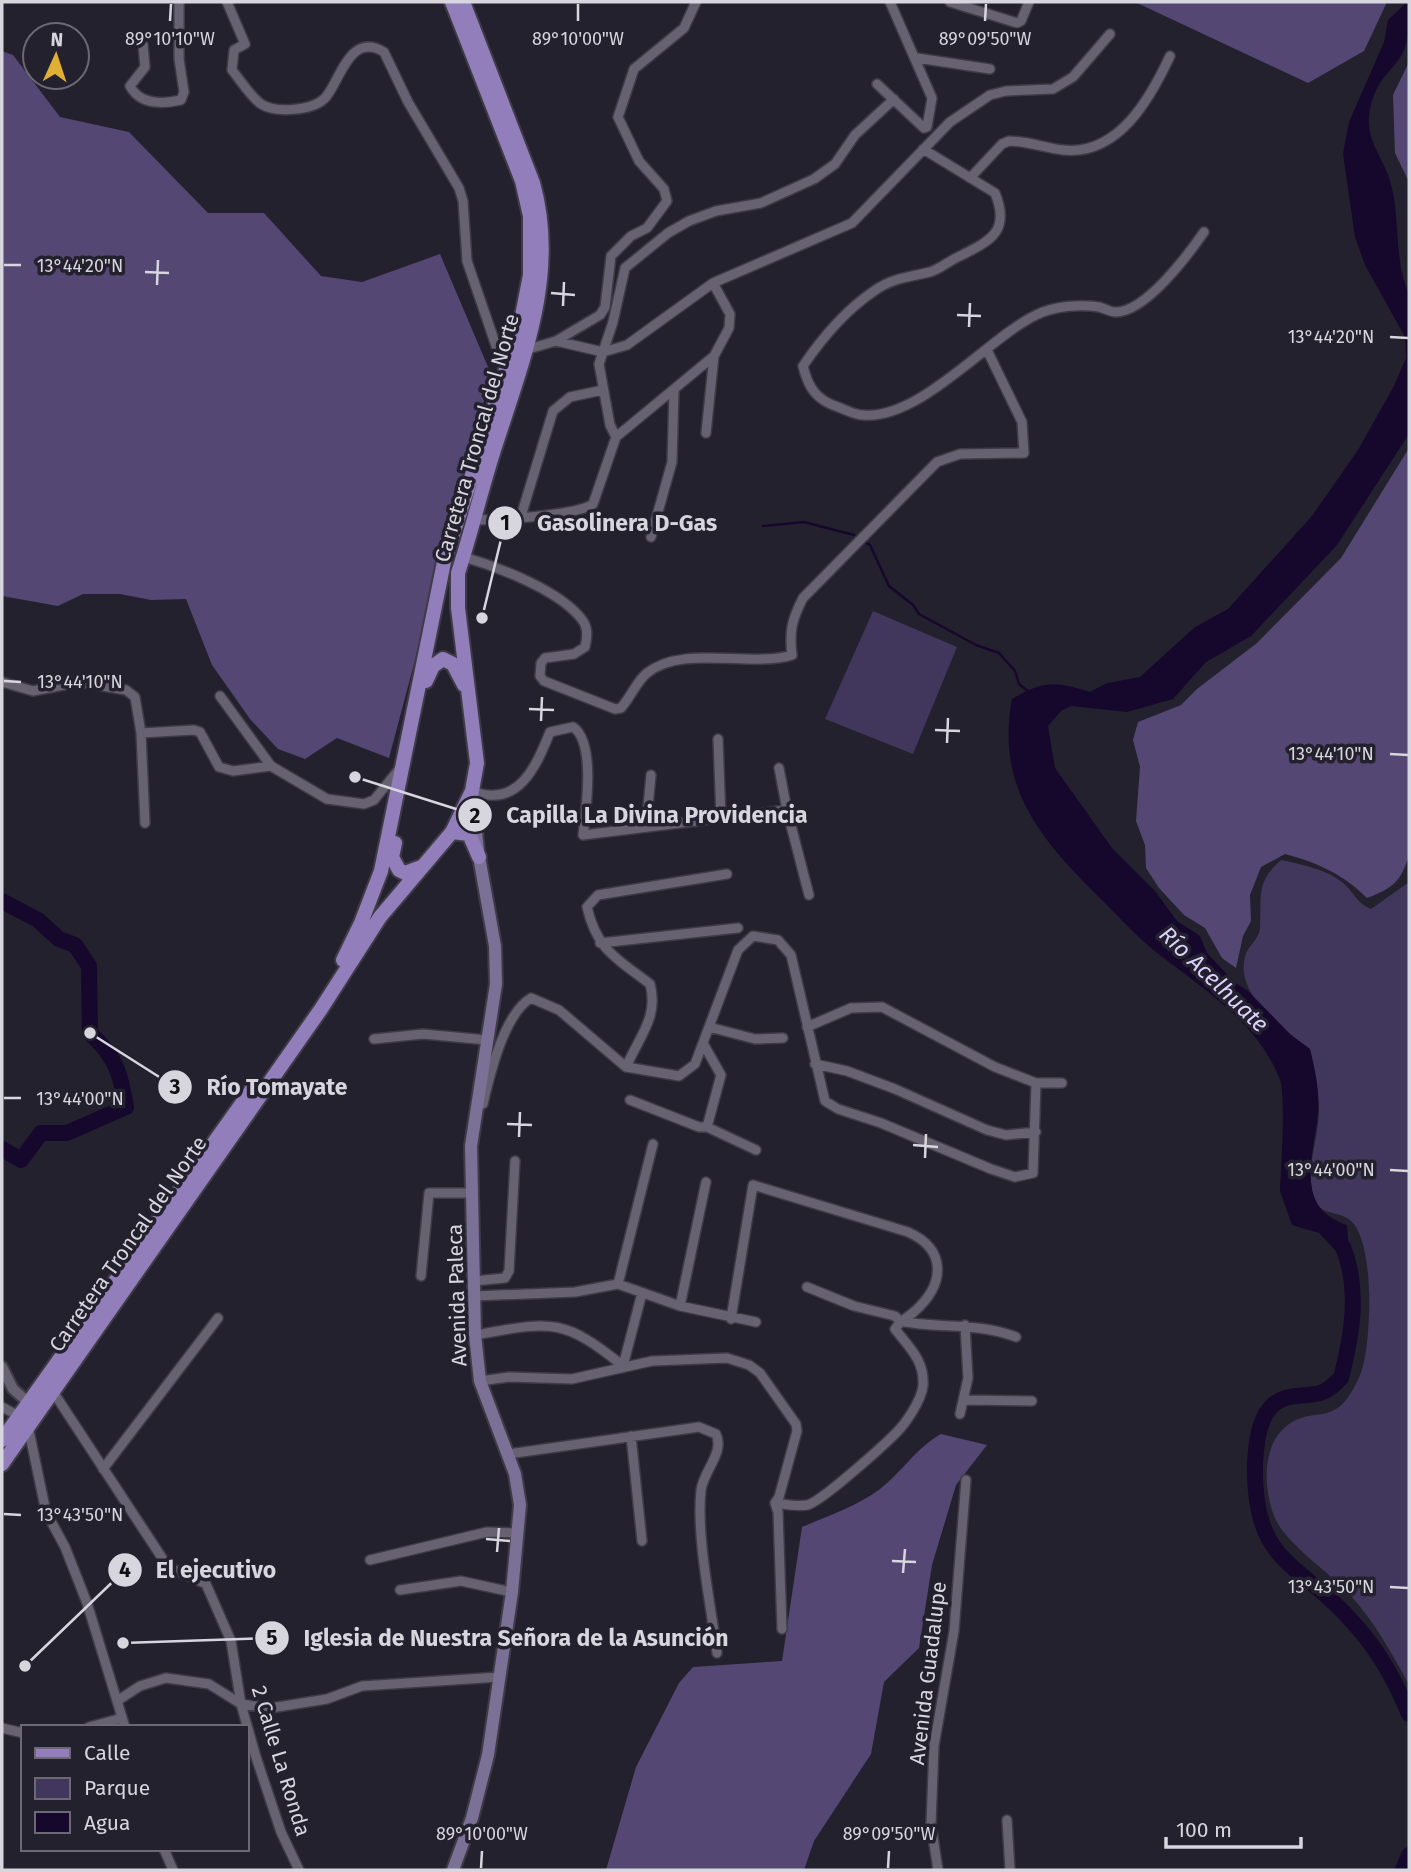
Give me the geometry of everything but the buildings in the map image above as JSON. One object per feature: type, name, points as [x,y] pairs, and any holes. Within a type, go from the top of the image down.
[{"type":"main road","name":"Carretera Troncal del Norte","points":[[2,1464],[24,1420],[29,1402],[319,997],[345,956],[381,871],[412,731],[447,550],[505,372],[528,289],[532,244],[530,216],[514,160],[452,2]]},
{"type":"main road","name":"Carretera Troncal del Norte","points":[[2,1440],[52,1390],[313,1020],[380,918],[452,832],[472,791],[477,763],[457,593],[458,573],[526,350],[536,313],[543,265],[538,201],[463,2]]},
{"type":"main road","points":[[415,708],[429,672],[439,660],[453,664],[470,696]]},
{"type":"main road","points":[[412,731],[407,780],[392,857],[396,867],[405,873],[424,865]]},
{"type":"main road","name":"Avenida Paleca","points":[[453,1870],[472,1818],[488,1755],[512,1592],[520,1505],[508,1454],[480,1381],[475,1335],[471,1146],[496,984],[495,946],[479,857],[472,791]]},
{"type":"main road","points":[[452,832],[469,834],[479,857]]},
{"type":"street","points":[[143,45],[145,67],[130,86],[135,94],[152,102],[181,100],[184,92],[179,59],[179,2]]},
{"type":"street","points":[[227,2],[245,44],[234,50],[232,70],[258,102],[267,107],[311,107],[323,100],[345,62],[364,47],[376,47],[384,51],[408,102],[459,188],[463,201],[467,261],[505,372]]},
{"type":"street","points":[[526,350],[556,341],[600,315],[606,307],[611,256],[631,236],[647,228],[667,201],[664,189],[639,161],[618,117],[634,69],[684,28],[696,2]]},
{"type":"street","points":[[890,2],[917,58],[932,98],[927,146]]},
{"type":"street","points":[[950,2],[1017,23],[1021,22],[1028,2]]},
{"type":"street","points":[[556,341],[603,352],[627,345],[713,283],[852,223],[950,122],[990,95],[1006,91],[1053,89],[1073,77],[1110,34]]},
{"type":"street","points":[[970,178],[1002,144],[1009,141],[1062,150],[1085,150],[1106,142],[1146,104],[1170,56]]},
{"type":"street","points":[[917,58],[990,69]]},
{"type":"street","points":[[877,84],[924,128],[927,127]]},
{"type":"street","points":[[616,437],[599,364],[625,268],[668,233],[689,222],[716,211],[761,203],[814,179],[835,164],[855,135],[894,99]]},
{"type":"street","points":[[927,146],[995,193],[1001,221],[995,234],[933,271],[900,276],[874,291],[832,329],[803,366],[811,391],[834,406],[863,415],[881,414],[913,401],[948,380],[1028,320],[1058,308],[1100,307],[1115,313],[1137,306],[1172,272],[1204,232]]},
{"type":"street","points":[[472,520],[581,509],[593,504],[616,437],[714,356],[729,328],[730,314],[713,283]]},
{"type":"street","points":[[464,557],[523,579],[567,606],[584,622],[587,639],[585,647],[574,654],[545,658],[540,676],[544,681],[615,709],[628,701],[644,675],[655,667],[704,659],[776,660],[792,655],[789,635],[792,620],[803,598],[937,463],[960,454],[1024,453],[1021,422],[987,350]]},
{"type":"street","points":[[706,433],[714,356]]},
{"type":"street","points":[[521,516],[553,411],[570,397],[603,390]]},
{"type":"street","points":[[651,537],[672,462],[674,391]]},
{"type":"street","points":[[2,682],[33,691],[79,682],[126,690],[135,697],[141,733],[145,823]]},
{"type":"street","points":[[219,696],[271,766],[327,799],[364,804],[373,800],[405,761]]},
{"type":"street","points":[[472,791],[487,796],[499,796],[511,789],[532,773],[550,732],[573,727],[581,736],[589,782],[583,835],[787,810]]},
{"type":"street","points":[[141,733],[194,730],[200,732],[219,768],[233,771],[271,766]]},
{"type":"street","points":[[718,739],[721,818]]},
{"type":"street","points":[[779,768],[809,895]]},
{"type":"street","points":[[646,827],[651,775]]},
{"type":"street","points":[[626,1067],[653,1014],[654,1001],[650,984],[615,961],[600,943],[592,929],[587,908],[598,895],[727,874]]},
{"type":"street","points":[[600,943],[738,928]]},
{"type":"street","points":[[471,1146],[508,1027],[521,1004],[531,998],[559,1010],[626,1067],[679,1076],[695,1064],[738,950],[753,936],[778,940],[791,955],[825,1101],[838,1109],[1015,1177],[1033,1173],[1036,1083]]},
{"type":"street","points":[[807,1027],[851,1008],[882,1007],[995,1067],[1036,1083],[1062,1083]]},
{"type":"street","points":[[709,1027],[755,1039],[783,1038]]},
{"type":"street","points":[[374,1040],[423,1034],[487,1041]]},
{"type":"street","points":[[704,1045],[721,1075],[707,1127]]},
{"type":"street","points":[[815,1063],[883,1084],[987,1130],[1006,1135],[1036,1132]]},
{"type":"street","points":[[630,1100],[699,1127],[707,1127],[757,1150]]},
{"type":"street","points":[[618,1284],[653,1144]]},
{"type":"street","points":[[474,1281],[505,1278],[509,1271],[515,1161]]},
{"type":"street","points":[[680,1306],[706,1182]]},
{"type":"street","points":[[731,1319],[751,1186],[757,1184],[778,1194],[926,1240],[936,1252],[936,1278],[929,1295],[915,1312],[900,1321],[895,1329],[917,1354],[923,1387],[897,1433],[831,1491],[807,1505],[775,1503]]},
{"type":"street","points":[[421,1276],[429,1193],[472,1193]]},
{"type":"street","points":[[475,1296],[575,1292],[618,1284],[680,1306],[755,1322]]},
{"type":"street","points":[[807,1287],[854,1306],[895,1316],[900,1321],[924,1326],[965,1325],[993,1328],[1016,1337]]},
{"type":"street","points":[[623,1366],[642,1293]]},
{"type":"street","points":[[103,1469],[218,1318]]},
{"type":"street","points":[[475,1335],[534,1325],[564,1328],[583,1335],[623,1366]]},
{"type":"street","points":[[960,1414],[968,1378],[965,1325]]},
{"type":"street","points":[[480,1381],[509,1377],[572,1378],[602,1374],[652,1360],[727,1358],[749,1365],[760,1373],[789,1413],[797,1431],[775,1503]]},
{"type":"street","points":[[2,1367],[13,1389],[29,1402]]},
{"type":"street","name":"2 Calle La Ronda","points":[[52,1390],[168,1567],[206,1584],[231,1641],[241,1704],[248,1725]]},
{"type":"street","points":[[964,1400],[1032,1401]]},
{"type":"street","points":[[2,1407],[24,1420],[46,1512],[65,1547],[87,1603],[124,1722],[103,1725]]},
{"type":"street","points":[[508,1454],[699,1427],[708,1429],[719,1439],[701,1489],[703,1533],[717,1653]]},
{"type":"street","points":[[631,1436],[642,1541]]},
{"type":"street","name":"Avenida Guadalupe","points":[[938,1870],[931,1824],[934,1746],[954,1631],[966,1480]]},
{"type":"street","points":[[775,1503],[778,1512],[782,1629]]},
{"type":"street","points":[[370,1560],[487,1532],[517,1533]]},
{"type":"street","points":[[400,1591],[461,1581],[512,1592]]},
{"type":"street","points":[[117,1702],[140,1686],[166,1678],[209,1684],[241,1704],[282,1707],[327,1699],[362,1686],[499,1677]]},
{"type":"street","name":"2 Calle La Ronda","points":[[248,1726],[281,1832],[299,1870]]},
{"type":"street","points":[[2,1728],[21,1733]]},
{"type":"street","points":[[1007,1820],[1010,1870]]},
{"type":"street","points":[[165,1851],[173,1870]]},
{"type":"green space","points":[[873,611],[957,647],[913,754],[825,719]]},
{"type":"green space","points":[[1281,860],[1330,874],[1371,909],[1409,882],[1409,1685],[1383,1639],[1360,1606],[1298,1548],[1280,1527],[1274,1516],[1267,1487],[1268,1458],[1280,1433],[1290,1423],[1304,1417],[1335,1410],[1343,1404],[1354,1388],[1362,1371],[1366,1352],[1369,1311],[1367,1264],[1356,1228],[1347,1218],[1321,1209],[1312,1191],[1311,1171],[1319,1112],[1310,1049],[1264,1010],[1247,985],[1244,971],[1246,953],[1260,928],[1263,883]]},
{"type":"shaded area","points":[[1135,2],[1387,2],[1364,51],[1308,83]]},
{"type":"shaded area","points":[[2,51],[13,55],[21,66],[21,91],[40,91],[60,117],[129,132],[208,213],[264,213],[321,276],[362,282],[440,254],[491,374],[389,758],[337,738],[305,759],[278,749],[250,719],[212,665],[186,599],[151,600],[120,594],[83,594],[58,606],[2,596]]},
{"type":"shaded area","points":[[1409,62],[1409,182],[1395,153],[1393,95]]},
{"type":"shaded area","points":[[1409,448],[1409,855],[1395,882],[1384,891],[1367,898],[1339,876],[1297,857],[1285,854],[1261,867],[1250,895],[1251,921],[1243,936],[1236,968],[1222,958],[1205,928],[1184,915],[1159,888],[1146,868],[1145,845],[1136,821],[1140,767],[1133,740],[1138,722],[1181,705],[1197,689],[1257,643],[1341,558]]},
{"type":"shaded area","points":[[941,1434],[987,1445],[956,1485],[932,1565],[919,1648],[884,1682],[871,1754],[814,1841],[804,1870],[606,1870],[636,1767],[679,1683],[693,1667],[782,1661],[802,1527],[862,1501],[880,1489],[924,1446]]},
{"type":"water","points":[[1407,2],[1409,21],[1405,48],[1377,89],[1372,101],[1369,126],[1392,188],[1401,268],[1409,294],[1409,434],[1337,545],[1251,636],[1206,662],[1173,699],[1127,712],[1071,706],[1061,711],[1048,726],[1055,768],[1112,848],[1155,891],[1177,921],[1200,936],[1207,953],[1234,982],[1248,991],[1291,1035],[1310,1049],[1318,1097],[1311,1162],[1313,1193],[1319,1206],[1330,1217],[1347,1225],[1350,1266],[1319,1233],[1292,1225],[1280,1191],[1282,1088],[1270,1059],[1258,1041],[1227,1008],[1142,940],[1081,879],[1043,835],[1018,787],[1011,760],[1009,731],[1012,699],[1033,688],[1050,684],[1090,692],[1107,683],[1140,677],[1195,627],[1228,609],[1312,516],[1358,450],[1394,386],[1406,358],[1405,337],[1365,265],[1355,237],[1343,154],[1349,122],[1384,42],[1388,20]]},
{"type":"waterway","points":[[763,526],[804,522],[854,535]]},
{"type":"waterway","points":[[866,543],[870,545],[889,586],[913,605],[919,614],[976,645],[999,653],[1015,671],[1019,684],[1029,692]]},
{"type":"waterway","points":[[2,901],[38,920],[59,939],[75,945],[89,966],[90,1033],[116,1066],[126,1107],[67,1133],[41,1133],[21,1160],[2,1149]]},
{"type":"waterway","name":"Río Acelhuate","points":[[1343,1247],[1351,1279],[1353,1312],[1341,1378],[1323,1392],[1293,1396],[1275,1403],[1270,1408],[1260,1427],[1256,1450],[1257,1498],[1262,1524],[1272,1544],[1284,1559],[1336,1605],[1365,1637],[1387,1668],[1409,1714]]},
{"type":"waterway","name":"Río Acelhuate","points":[[1403,1870],[1409,1855]]},
{"type":"place","name":"Gasolinera D-Gas","points":[[482,618]]},
{"type":"place","name":"Capilla La Divina Providencia","points":[[355,777]]},
{"type":"place","name":"Río Tomayate","points":[[90,1033]]},
{"type":"place","name":"Iglesia de Nuestra Señora de la Asunción","points":[[123,1643]]},
{"type":"place","name":"El ejecutivo","points":[[25,1666]]}]
